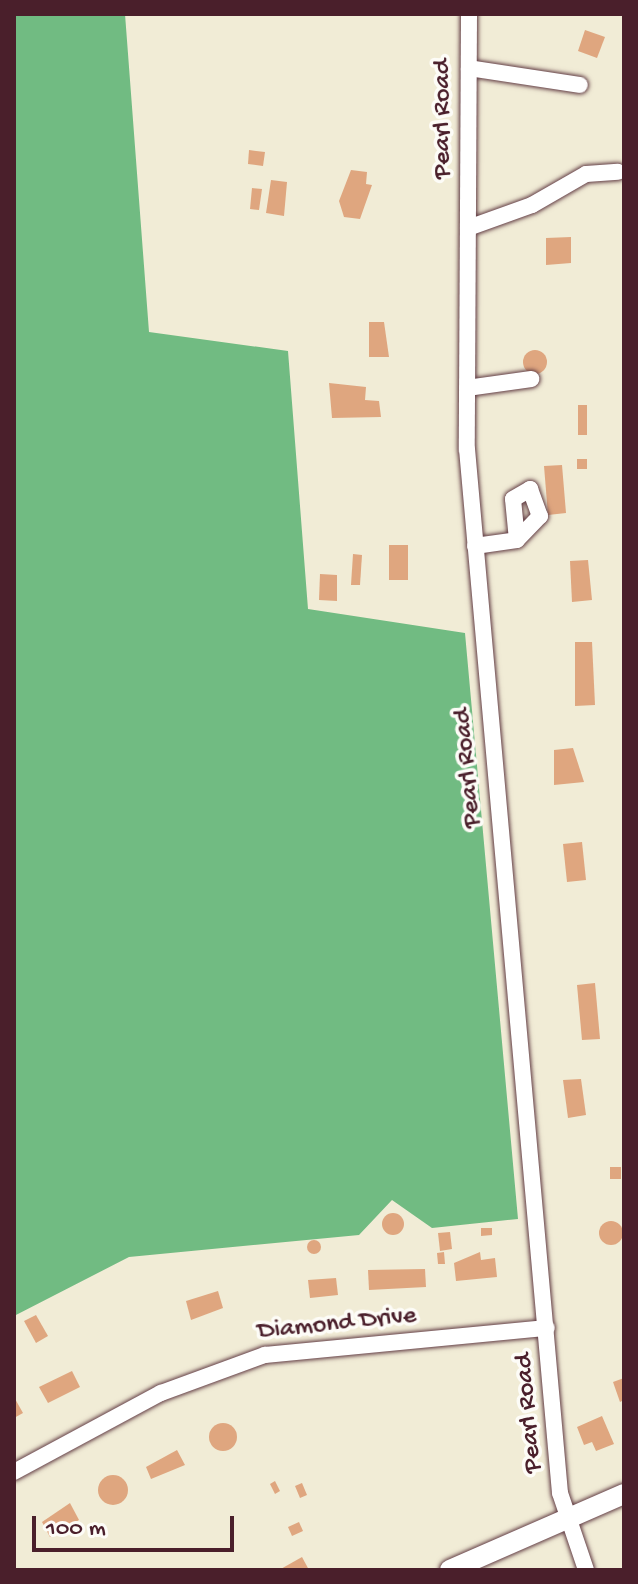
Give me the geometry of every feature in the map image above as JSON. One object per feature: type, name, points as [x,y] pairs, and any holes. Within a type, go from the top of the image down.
[{"type":"main road","points":[[450,1570],[564,1516],[624,1494]]},
{"type":"street","name":"Pearl Road","points":[[469,14],[467,388],[475,546],[564,1516],[586,1570]]},
{"type":"street","points":[[469,68],[580,85]]},
{"type":"street","points":[[468,228],[532,205],[578,177],[618,172]]},
{"type":"street","points":[[467,388],[531,379]]},
{"type":"street","points":[[475,546],[517,540]]},
{"type":"street","name":"Diamond Drive","points":[[14,1472],[161,1393],[265,1355],[547,1328]]},
{"type":"green space","points":[[14,14],[125,14],[149,332],[288,351],[308,609],[465,633],[518,1219],[432,1228],[392,1200],[359,1235],[129,1257],[14,1316]]},
{"type":"building","points":[[585,30],[605,37],[597,58],[578,51]]},
{"type":"building","points":[[249,150],[265,152],[263,166],[248,164]]},
{"type":"building","points":[[351,170],[367,172],[366,184],[372,185],[360,219],[344,217],[339,201]]},
{"type":"building","points":[[271,180],[287,182],[284,216],[266,213]]},
{"type":"building","points":[[252,188],[262,189],[259,210],[250,209]]},
{"type":"building","points":[[571,237],[571,263],[546,265],[546,238]]},
{"type":"building","points":[[369,322],[384,322],[389,357],[369,357]]},
{"type":"building","points":[[535,350],[544,353],[547,362],[544,371],[535,374],[526,371],[523,362],[526,353]]},
{"type":"building","points":[[329,383],[366,387],[365,400],[379,401],[381,417],[332,418]]},
{"type":"building","points":[[578,405],[587,405],[587,435],[578,435]]},
{"type":"building","points":[[577,459],[587,459],[587,469],[577,469]]},
{"type":"building","points":[[562,465],[566,513],[548,515],[544,466]]},
{"type":"building","points":[[389,545],[408,545],[408,580],[389,580]]},
{"type":"building","points":[[353,554],[362,555],[360,585],[351,585]]},
{"type":"building","points":[[588,560],[592,600],[572,602],[570,561]]},
{"type":"building","points":[[320,574],[337,575],[337,601],[319,600]]},
{"type":"building","points":[[575,642],[592,642],[595,705],[575,706]]},
{"type":"building","points":[[573,748],[584,782],[554,785],[554,750]]},
{"type":"building","points":[[582,842],[586,880],[567,882],[563,844]]},
{"type":"building","points":[[595,983],[600,1039],[582,1040],[577,985]]},
{"type":"building","points":[[581,1079],[586,1115],[568,1118],[563,1080]]},
{"type":"building","points":[[610,1167],[621,1167],[621,1179],[610,1179]]},
{"type":"building","points":[[389,1213],[397,1213],[404,1224],[397,1235],[389,1235],[382,1228],[382,1220]]},
{"type":"building","points":[[611,1221],[620,1224],[623,1233],[620,1242],[611,1245],[602,1242],[599,1233],[602,1224]]},
{"type":"building","points":[[481,1228],[492,1228],[492,1235],[481,1236]]},
{"type":"building","points":[[450,1232],[452,1249],[440,1251],[438,1233]]},
{"type":"building","points":[[314,1240],[321,1247],[314,1254],[307,1247]]},
{"type":"building","points":[[444,1252],[445,1264],[438,1264],[437,1253]]},
{"type":"building","points":[[480,1252],[481,1260],[495,1258],[497,1277],[456,1281],[454,1263]]},
{"type":"building","points":[[425,1269],[426,1287],[369,1290],[368,1270]]},
{"type":"building","points":[[336,1278],[338,1295],[310,1298],[308,1280]]},
{"type":"building","points":[[218,1291],[223,1308],[191,1320],[186,1301]]},
{"type":"building","points":[[36,1315],[48,1336],[36,1343],[24,1321]]},
{"type":"building","points":[[72,1371],[80,1387],[48,1403],[39,1387]]},
{"type":"building","points":[[624,1378],[624,1400],[620,1402],[613,1382]]},
{"type":"building","points":[[14,1397],[23,1413],[14,1418]]},
{"type":"building","points":[[602,1416],[614,1444],[596,1451],[592,1442],[584,1445],[577,1427]]},
{"type":"building","points":[[223,1423],[233,1427],[237,1437],[233,1447],[223,1451],[213,1447],[209,1437],[213,1427]]},
{"type":"building","points":[[177,1450],[185,1465],[151,1479],[146,1467]]},
{"type":"building","points":[[113,1475],[123,1480],[128,1490],[123,1500],[113,1505],[103,1500],[98,1490],[103,1480]]},
{"type":"building","points":[[275,1481],[280,1491],[275,1494],[270,1484]]},
{"type":"building","points":[[302,1483],[307,1495],[300,1498],[295,1486]]},
{"type":"building","points":[[70,1503],[79,1520],[50,1537],[42,1522]]},
{"type":"building","points":[[299,1522],[303,1531],[292,1536],[288,1527]]},
{"type":"building","points":[[302,1557],[309,1570],[279,1570]]}]
